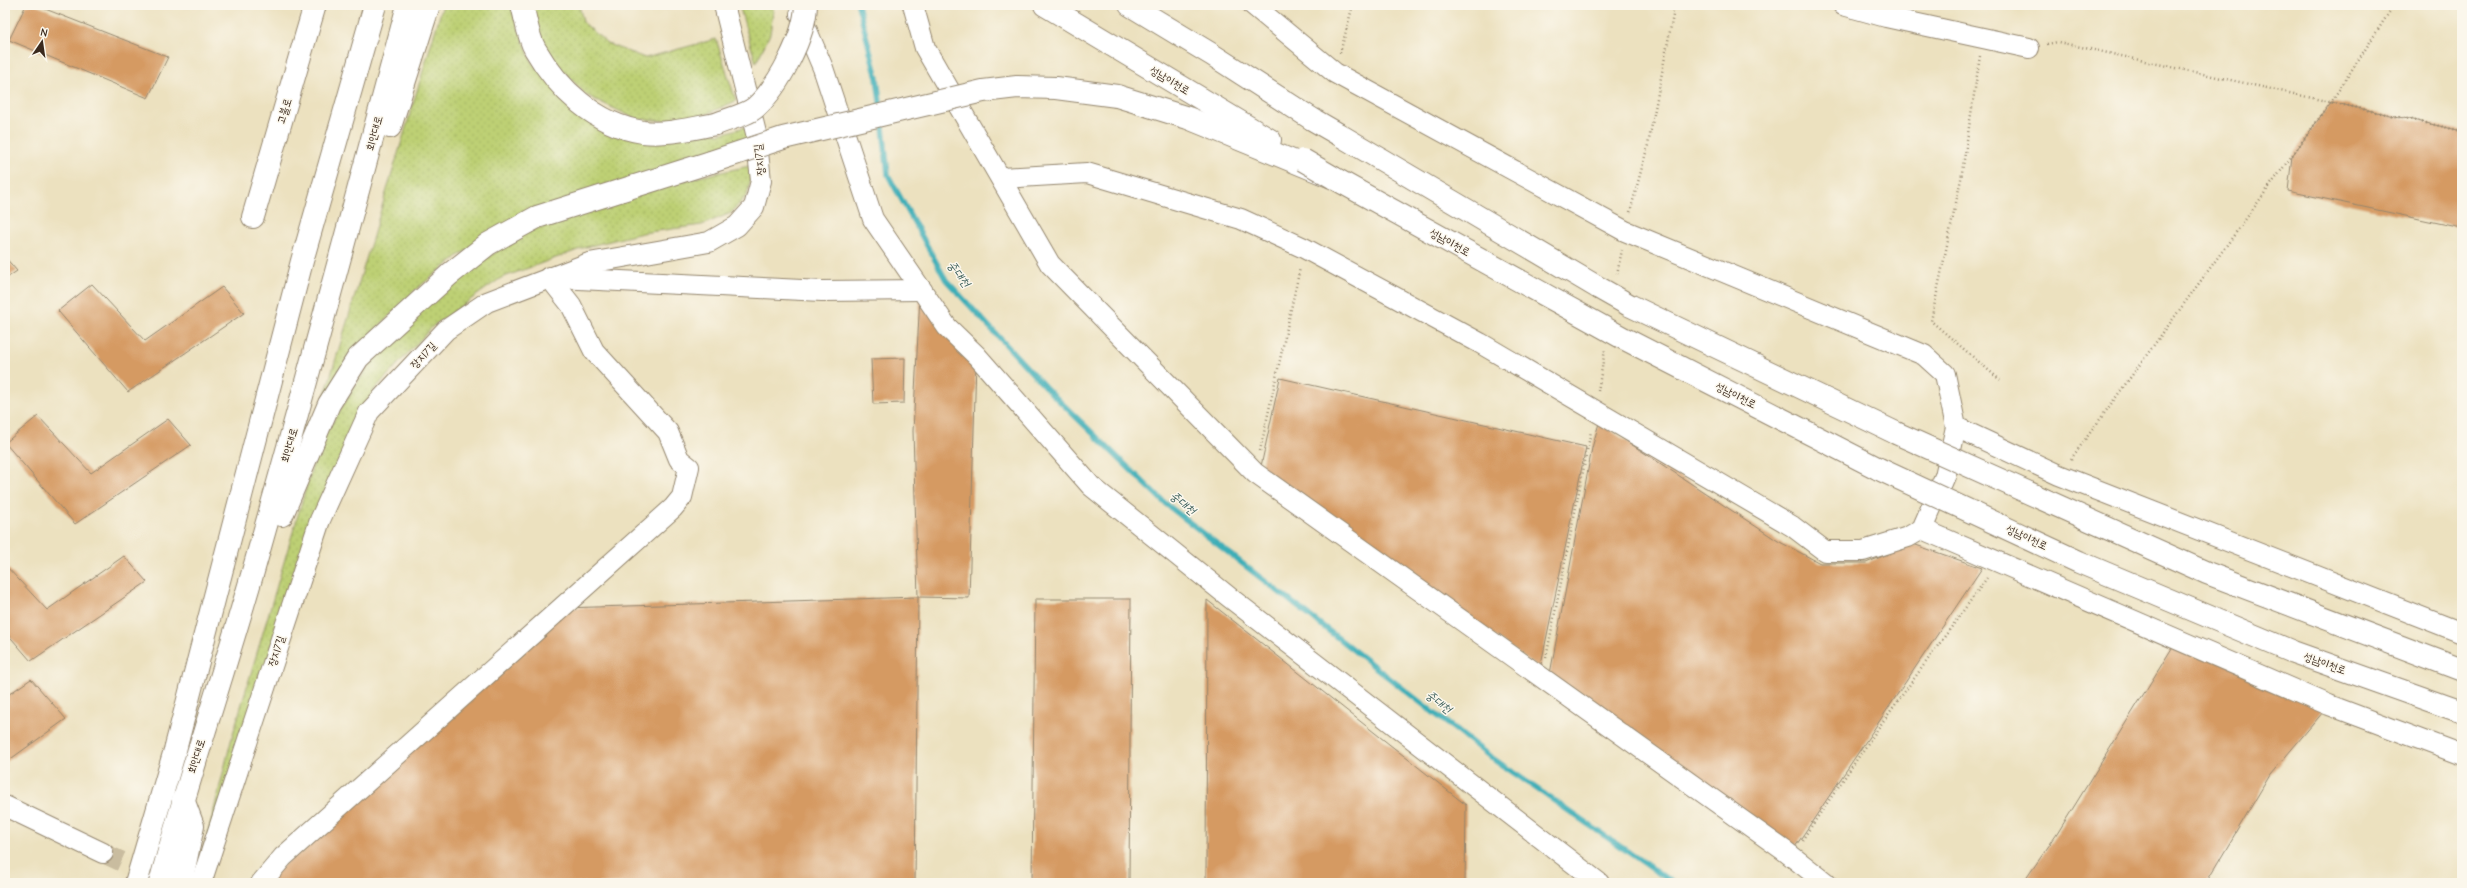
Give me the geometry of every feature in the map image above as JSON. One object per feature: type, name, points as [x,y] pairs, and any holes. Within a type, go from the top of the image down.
[{"type":"main road","name":"고불로","points":[[253,217],[315,5]]},
{"type":"main road","name":"회안대로","points":[[136,883],[155,818],[302,261],[375,5]]},
{"type":"main road","name":"회안대로","points":[[160,883],[183,799],[241,614],[306,386],[408,5]]},
{"type":"main road","points":[[306,386],[429,5]]},
{"type":"main road","points":[[522,5],[534,48],[563,89],[603,119],[643,132],[680,131],[716,124],[755,107],[780,76],[799,38],[806,5]]},
{"type":"main road","name":"성남이천로","points":[[1045,5],[1334,178],[1623,338],[1879,469],[2079,562],[2264,639],[2462,712]]},
{"type":"main road","points":[[1130,5],[1211,54],[1312,119],[1629,305],[1896,432],[2207,573],[2462,670]]},
{"type":"main road","points":[[241,614],[316,432],[330,404],[358,358],[450,274],[488,244],[537,217],[783,138],[983,91],[1017,87],[1056,88],[1117,96],[1188,118],[1334,178]]},
{"type":"main road","points":[[181,883],[193,826],[183,799]]},
{"type":"main road","points":[[122,883],[138,835],[155,818]]},
{"type":"street","name":"장지7길","points":[[201,883],[320,520],[369,412],[446,330],[486,302],[589,263],[709,242],[737,226],[754,207],[761,181],[756,133],[724,5]]},
{"type":"street","points":[[796,5],[823,68],[873,219],[947,327],[977,356],[1091,486],[1229,597],[1599,883]]},
{"type":"street","points":[[913,5],[925,48],[1050,264],[1255,473],[1791,856],[1826,883]]},
{"type":"street","points":[[1001,178],[1087,173],[1241,219],[1304,248],[1480,343],[1785,522],[1825,551],[1863,552],[1908,537],[1922,529],[1945,476],[1956,427],[1945,374],[1924,355],[1625,231],[1335,73],[1253,5]]},
{"type":"street","points":[[1843,5],[2029,48]]},
{"type":"street","points":[[549,277],[822,291],[922,290]]},
{"type":"street","points":[[261,883],[283,857],[563,608],[673,508],[682,497],[690,467],[679,458],[668,432],[594,351],[571,305],[549,277]]},
{"type":"street","points":[[1956,427],[2059,475],[2462,633]]},
{"type":"street","points":[[1922,529],[2329,705],[2462,755]]},
{"type":"street","points":[[5,806],[103,853]]},
{"type":"path","points":[[1335,73],[1353,5]]},
{"type":"path","points":[[2059,475],[2331,102],[2394,5]]},
{"type":"path","points":[[1983,38],[1961,179],[1931,321],[2000,380]]},
{"type":"path","points":[[2029,48],[2058,42],[2462,131]]},
{"type":"path","points":[[1255,473],[1304,248]]},
{"type":"path","points":[[1791,856],[1879,727],[1999,562]]},
{"type":"green space","points":[[443,5],[510,5],[532,63],[586,116],[720,134],[749,126],[750,141],[462,253],[416,289],[368,337],[324,398]]},
{"type":"green space","points":[[528,5],[579,5],[583,22],[608,44],[645,58],[716,39],[736,101],[704,115],[669,121],[636,119],[586,95],[559,66],[533,26]]},
{"type":"green space","points":[[739,5],[774,5],[770,34],[756,63]]},
{"type":"green space","points":[[754,165],[747,195],[731,213],[702,225],[642,233],[586,247],[501,278],[433,326],[374,390],[353,427],[199,870],[232,737],[314,461],[327,431],[365,371],[408,320],[476,265],[525,233],[585,211],[676,182]]},
{"type":"building","points":[[26,5],[35,5],[168,57],[148,98],[9,40]]},
{"type":"building","points":[[2331,102],[2462,131],[2462,228],[2288,191],[2292,156]]},
{"type":"building","points":[[5,257],[17,271],[5,279]]},
{"type":"building","points":[[92,284],[145,341],[222,287],[244,313],[128,392],[58,311]]},
{"type":"building","points":[[920,295],[976,361],[969,598],[918,597],[913,431]]},
{"type":"building","points":[[905,358],[904,403],[873,404],[871,359]]},
{"type":"building","points":[[1280,378],[1586,447],[1540,669],[1260,471]]},
{"type":"building","points":[[38,416],[91,473],[168,419],[191,445],[75,524],[5,443]]},
{"type":"building","points":[[1599,423],[1778,541],[1820,563],[1866,563],[1913,544],[1982,568],[1791,853],[1550,674],[1592,448]]},
{"type":"building","points":[[124,556],[147,582],[31,661],[5,631],[5,565],[47,610]]},
{"type":"building","points":[[918,597],[915,883],[264,883],[563,608]]},
{"type":"building","points":[[1035,599],[1131,599],[1129,883],[1032,883]]},
{"type":"building","points":[[1207,600],[1466,805],[1465,883],[1206,883]]},
{"type":"building","points":[[2177,640],[2329,705],[2270,775],[2206,883],[2023,883],[2057,834]]},
{"type":"building","points":[[31,679],[66,719],[5,763],[5,697]]},
{"type":"waterway","name":"중대천","points":[[858,5],[877,78],[881,110]]},
{"type":"waterway","name":"중대천","points":[[882,118],[888,175],[946,280],[1047,389],[1166,504],[1488,755],[1673,883]]},
{"type":"tunnel","points":[[103,853],[168,883]]}]
